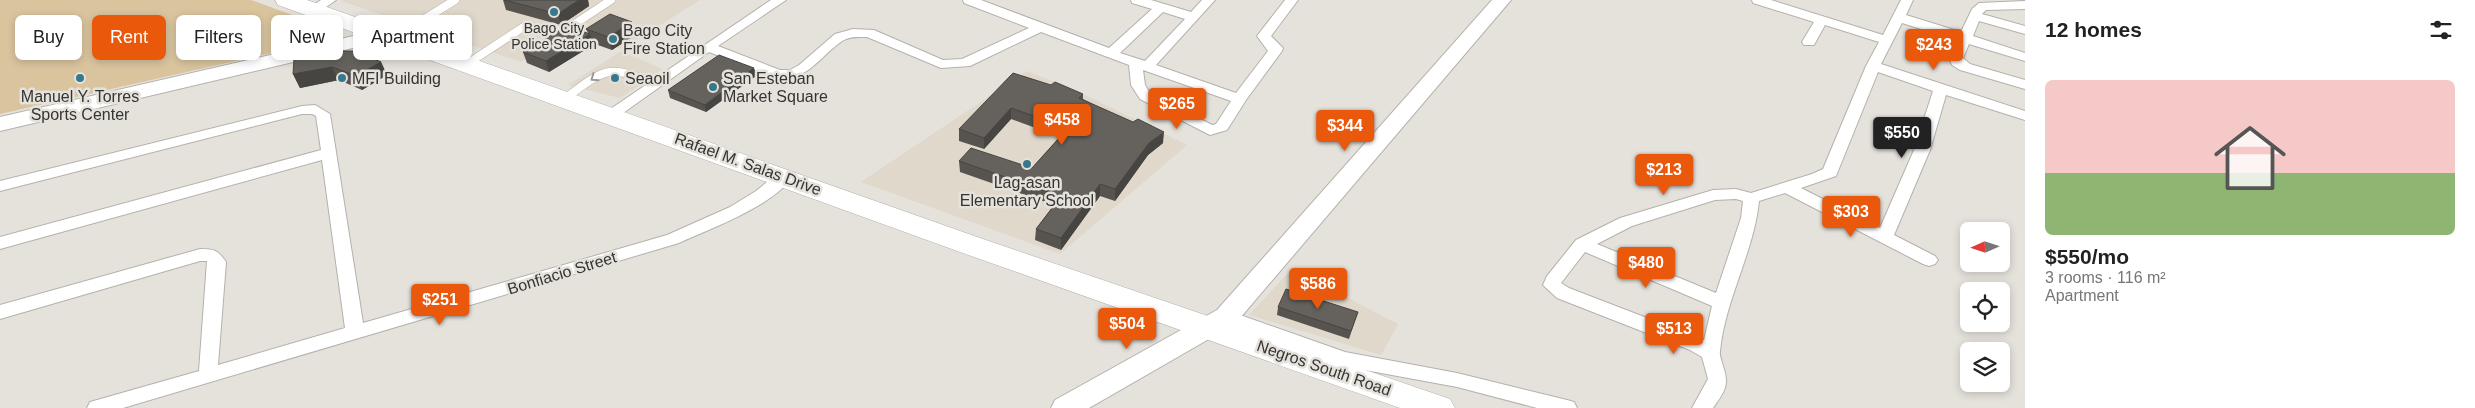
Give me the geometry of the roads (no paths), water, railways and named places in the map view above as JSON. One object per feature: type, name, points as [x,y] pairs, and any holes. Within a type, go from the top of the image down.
[{"type":"highway","name":"Rafael M. Salas Drive","points":[[286,0],[322,5],[353,19]]},
{"type":"highway","name":"Rafael M. Salas Drive","points":[[456,60],[611,115],[780,180],[1218,323]]},
{"type":"highway","name":"Negros South Road","points":[[1218,323],[1438,408]]},
{"type":"street","points":[[611,115],[708,47],[780,0]]},
{"type":"street","points":[[1137,0],[1193,17]]},
{"type":"street","points":[[1209,0],[1142,65],[1136,78],[1139,90],[1145,96],[1210,130],[1222,127],[1239,98],[1276,51],[1276,48],[1264,36],[1292,0]]},
{"type":"street","points":[[1065,408],[1218,323],[1502,0]]},
{"type":"street","points":[[1758,0],[1886,40]]},
{"type":"street","points":[[1710,353],[1697,345],[1640,325],[1556,289],[1552,285],[1553,280],[1582,244],[1626,222],[1713,196],[1736,194],[1751,198],[1830,172],[1873,66],[1907,0]]},
{"type":"street","points":[[973,1],[1111,54],[1239,98]]},
{"type":"street","points":[[2025,5],[1984,6],[1978,9],[1956,58],[1957,62],[1965,67],[2025,86]]},
{"type":"street","points":[[1111,54],[1160,7]]},
{"type":"street","points":[[1975,16],[2025,30]]},
{"type":"street","points":[[1898,17],[2025,57]]},
{"type":"street","points":[[1810,42],[1822,20]]},
{"type":"street","points":[[708,47],[778,74],[793,74],[804,68],[840,37],[853,33],[869,33],[941,64],[954,65],[964,63],[1041,27]]},
{"type":"street","points":[[0,124],[353,44]]},
{"type":"street","points":[[1873,66],[2025,116]]},
{"type":"street","points":[[1886,237],[1922,150],[1941,89]]},
{"type":"street","points":[[0,186],[302,110],[315,109],[323,114],[355,333]]},
{"type":"street","points":[[0,243],[328,153]]},
{"type":"street","name":"Bonfiacio Street","points":[[97,408],[673,239],[736,211],[762,195],[780,180]]},
{"type":"street","points":[[1786,188],[1929,260]]},
{"type":"street","points":[[1702,408],[1715,389],[1718,379],[1710,353],[1722,304],[1749,218],[1751,198]]},
{"type":"street","points":[[1582,244],[1722,304]]},
{"type":"street","points":[[0,312],[200,255],[212,255],[217,262],[208,376]]},
{"type":"street","points":[[1218,323],[1343,359],[1457,380],[1567,408]]},
{"type":"lane","points":[[428,15],[455,0]]},
{"type":"lane","points":[[467,64],[525,26],[564,31],[611,0]]},
{"type":"lane","points":[[564,99],[606,70],[627,71],[654,84]]},
{"type":"place","name":"Bago City Police Station","points":[[554,12]]},
{"type":"place","name":"Bago City Fire Station","points":[[613,39]]},
{"type":"place","name":"Manuel Y. Torres Sports Center","points":[[80,78]]},
{"type":"place","name":"MFI Building","points":[[342,78]]},
{"type":"place","name":"Seaoil","points":[[615,78]]},
{"type":"place","name":"San Esteban Market Square","points":[[713,87]]},
{"type":"place","name":"Lag-asan Elementary School","points":[[1027,164]]}]
